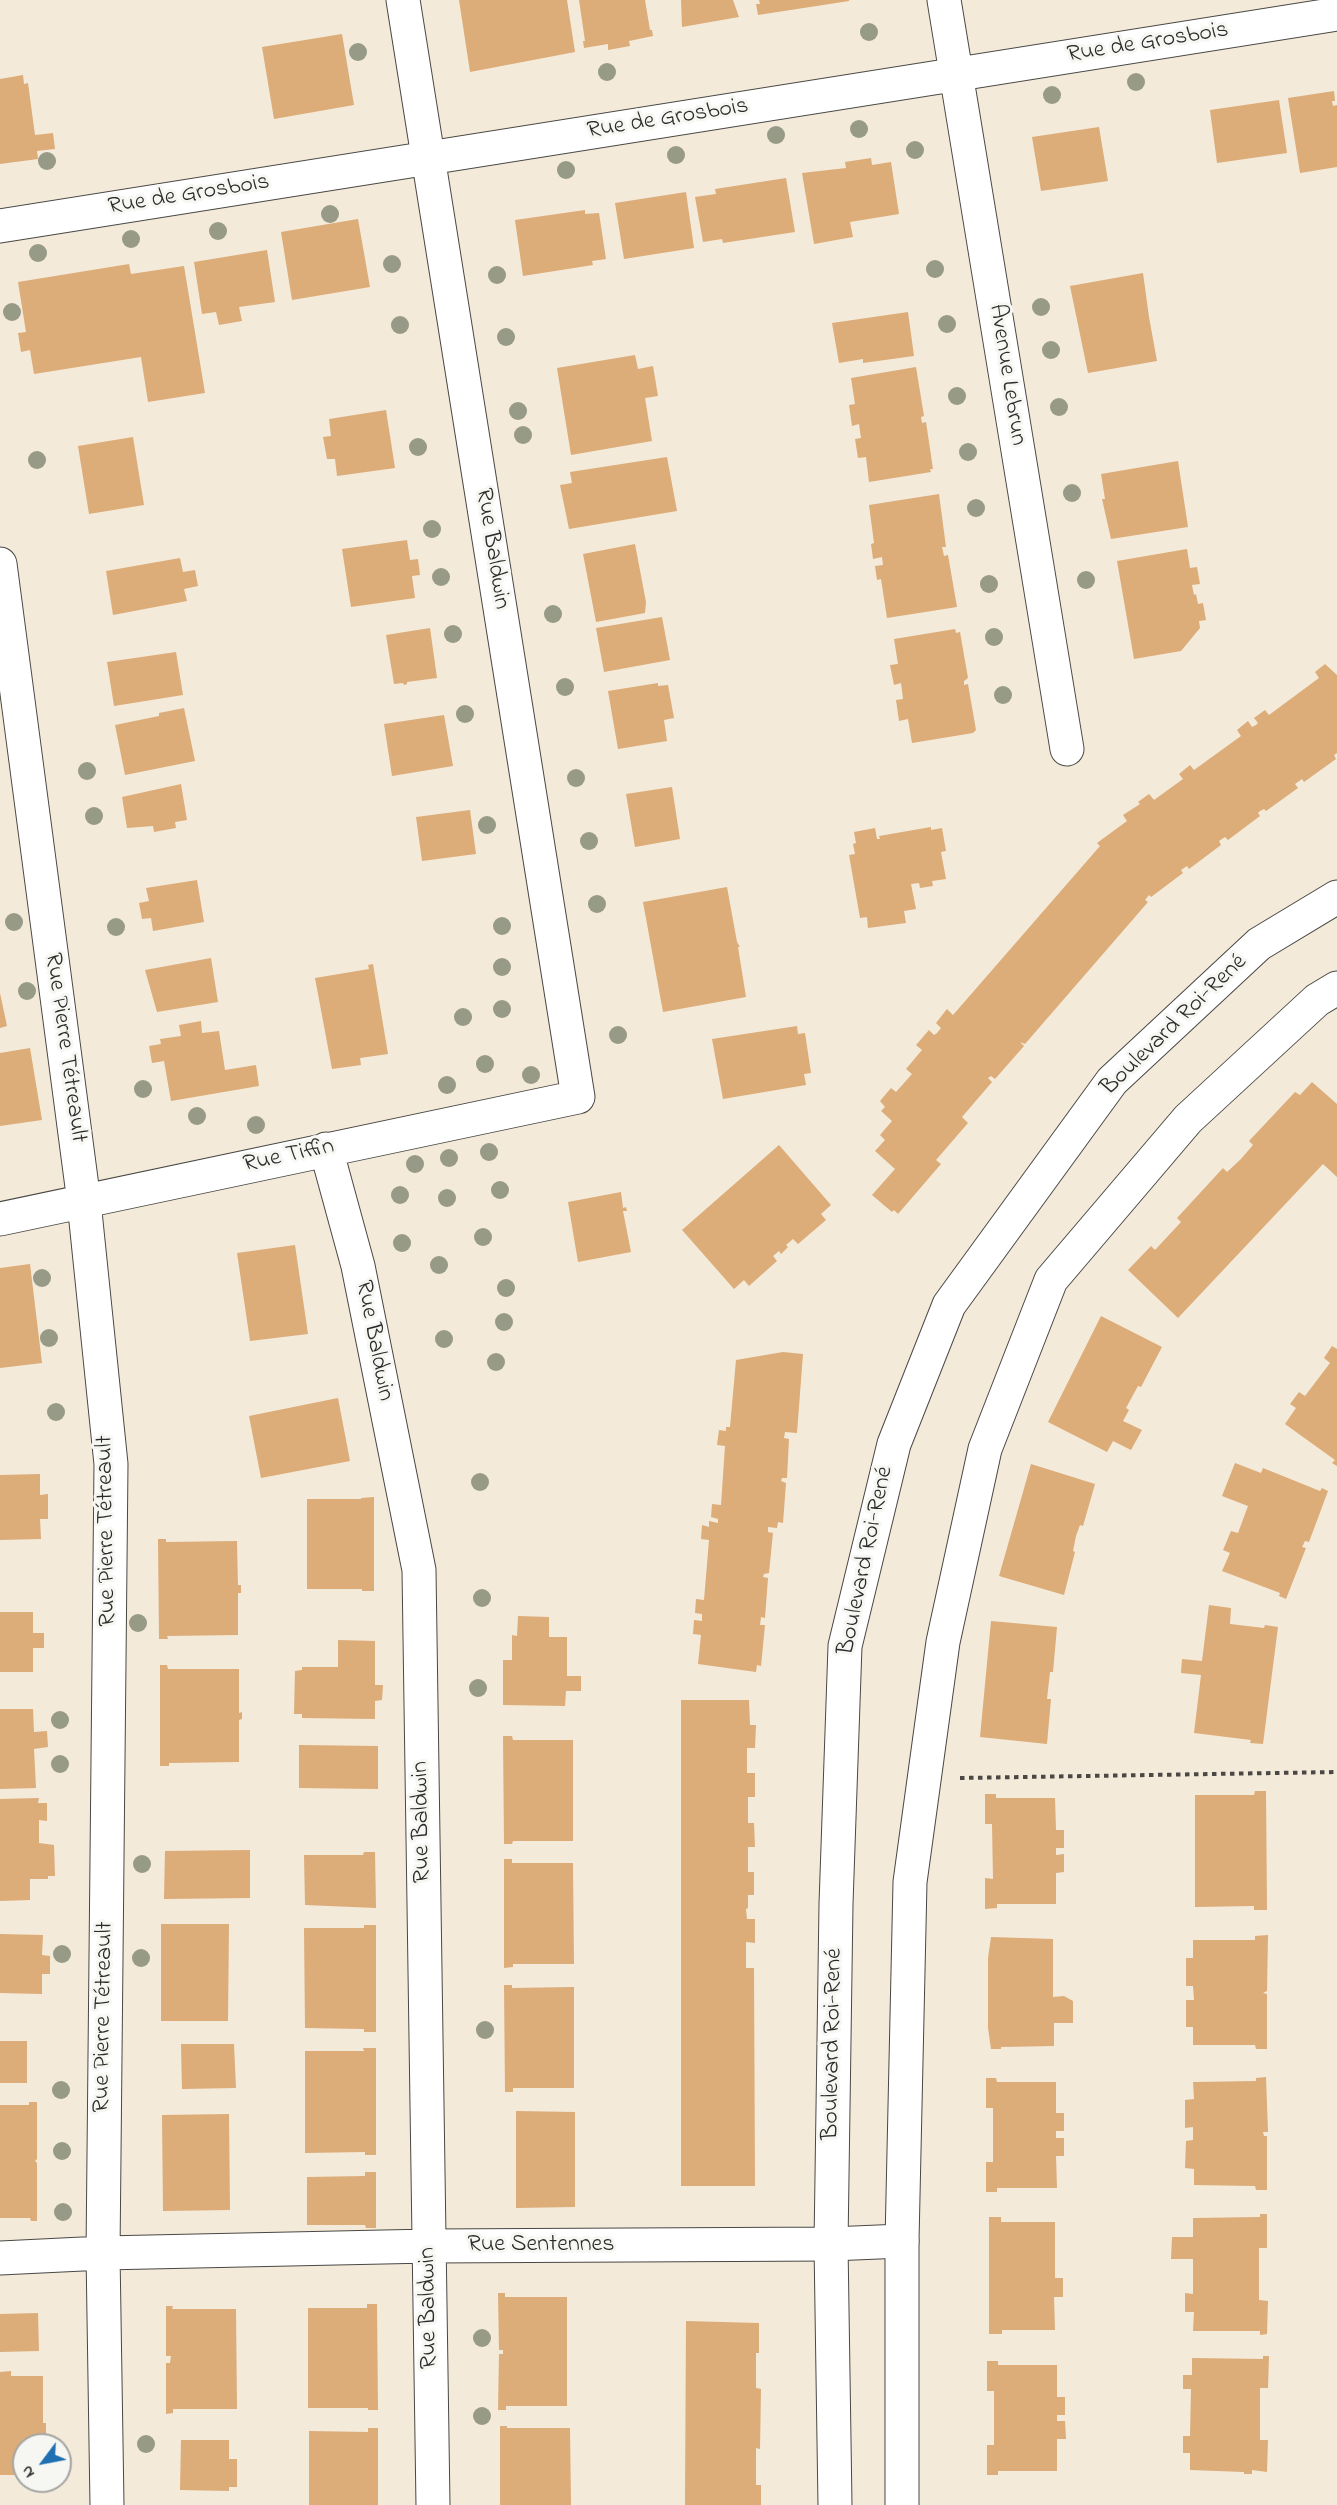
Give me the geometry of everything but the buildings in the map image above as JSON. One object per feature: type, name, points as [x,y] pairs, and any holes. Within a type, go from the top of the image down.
[{"type":"street","name":"Rue Baldwin","points":[[403,0],[578,1098]]},
{"type":"street","name":"Avenue Lebrun","points":[[944,0],[1068,749]]},
{"type":"street","name":"Rue de Grosbois","points":[[0,226],[1337,14]]},
{"type":"street","name":"Rue Pierre Tétreault","points":[[0,564],[84,1202],[111,1464],[103,2253],[107,2505]]},
{"type":"street","name":"Boulevard Roi-René","points":[[835,2505],[831,2244],[836,1904],[845,1646],[894,1444],[950,1305],[1112,1081],[1259,944],[1337,897]]},
{"type":"street","points":[[902,2505],[902,2241],[910,1882],[943,1642],[985,1449],[1051,1280],[1188,1119],[1317,1000],[1337,988]]},
{"type":"street","name":"Rue Tiffin","points":[[0,1219],[578,1098]]},
{"type":"street","name":"Rue Baldwin","points":[[326,1149],[358,1266],[419,1570],[433,2505]]},
{"type":"street","name":"Rue Sentennes","points":[[0,2258],[103,2253],[429,2246],[831,2244],[902,2241]]},
{"type":"path","points":[[924,1779],[1337,1772]]}]
